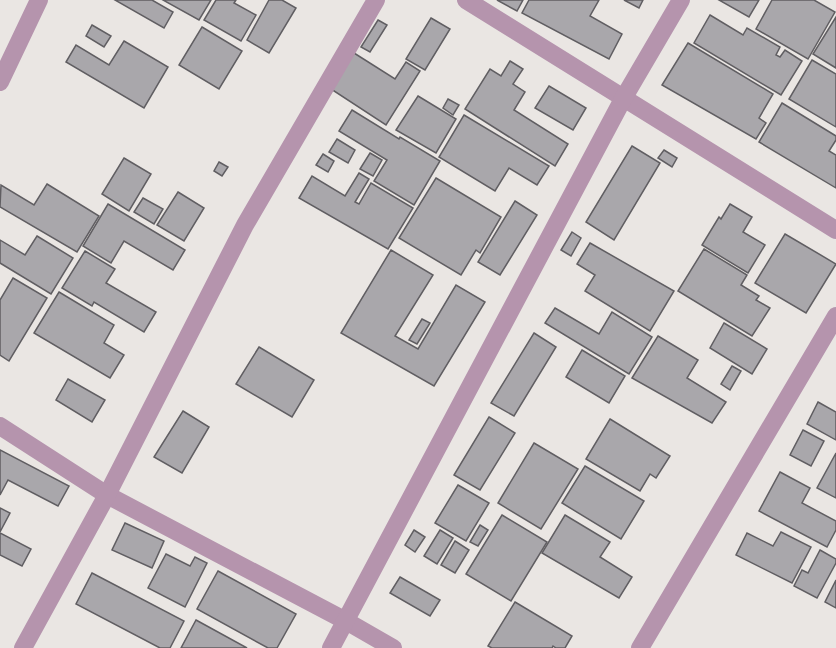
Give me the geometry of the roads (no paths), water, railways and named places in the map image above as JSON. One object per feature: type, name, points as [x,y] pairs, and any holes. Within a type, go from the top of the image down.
[{"type":"street","points":[[0,82],[39,0]]},
{"type":"street","points":[[23,648],[107,495],[245,225],[376,0]]},
{"type":"street","points":[[466,0],[836,230]]},
{"type":"street","points":[[331,648],[623,99],[681,0]]},
{"type":"street","points":[[640,648],[836,316]]},
{"type":"street","points":[[0,426],[107,495],[393,648]]}]
